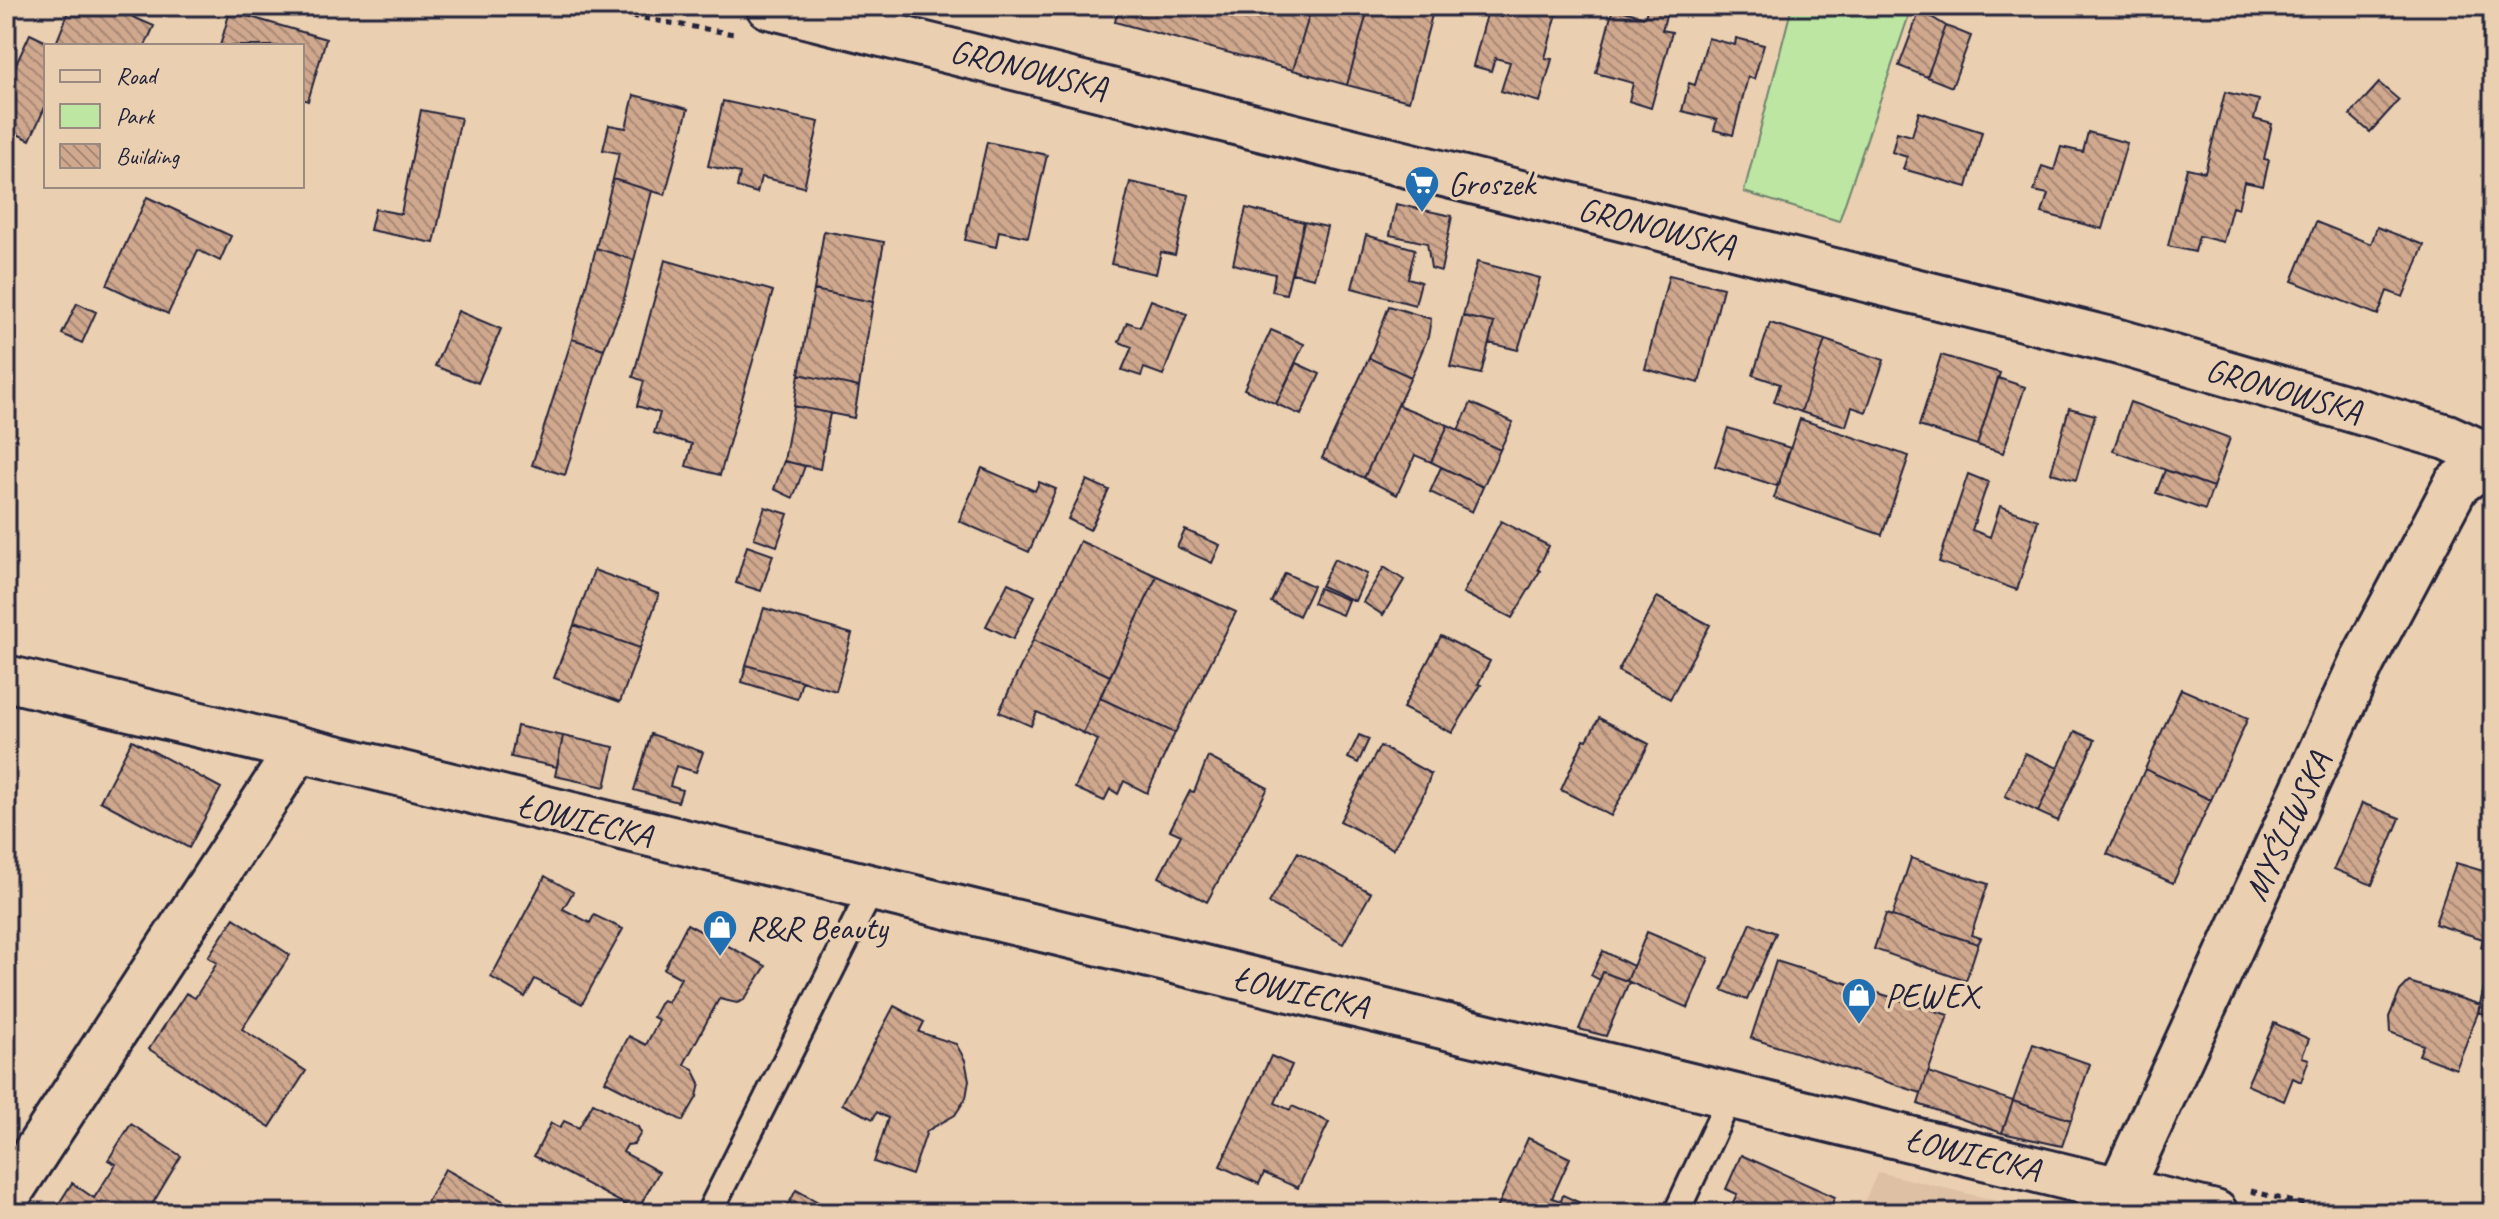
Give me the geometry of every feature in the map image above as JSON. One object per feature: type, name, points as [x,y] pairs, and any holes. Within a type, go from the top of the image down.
[{"type":"street","name":"GRONOWSKA","points":[[769,6],[2119,342],[2447,437],[2492,457]]},
{"type":"street","name":"MYŚLIWSKA","points":[[2114,1201],[2362,662],[2456,485],[2492,457]]},
{"type":"street","name":"ŁOWIECKA","points":[[6,678],[297,751],[1731,1095],[2114,1201],[2215,1213]]},
{"type":"street","points":[[6,1198],[297,751]]},
{"type":"lane","points":[[709,1213],[872,889]]},
{"type":"lane","points":[[1676,1213],[1731,1095]]},
{"type":"shaded area","points":[[1878,1172],[2039,1211],[2040,1213],[1859,1213]]},
{"type":"green space","points":[[1792,6],[1912,6],[1839,221],[1744,192]]},
{"type":"building","points":[[71,6],[138,6],[133,17],[154,26],[146,44],[56,44]]},
{"type":"building","points":[[1119,6],[1312,6],[1293,70],[1115,22]]},
{"type":"building","points":[[1312,6],[1369,6],[1347,85],[1293,70]]},
{"type":"building","points":[[1369,6],[1397,6],[1432,15],[1409,101],[1347,85]]},
{"type":"building","points":[[1505,6],[1559,6],[1545,58],[1552,59],[1540,102],[1501,91],[1510,62],[1495,58],[1491,71],[1473,66],[1487,14],[1502,17]]},
{"type":"building","points":[[1648,6],[1668,9],[1662,30],[1672,32],[1651,108],[1629,101],[1633,83],[1596,73],[1613,8],[1645,17]]},
{"type":"building","points":[[1920,10],[1946,26],[1927,77],[1899,66]]},
{"type":"building","points":[[230,11],[326,39],[308,101],[304,100],[304,44],[221,44]]},
{"type":"building","points":[[1946,26],[1971,36],[1952,87],[1927,77]]},
{"type":"building","points":[[30,34],[51,44],[44,44],[44,109],[30,140],[6,129],[6,86]]},
{"type":"building","points":[[1708,38],[1735,45],[1736,38],[1764,45],[1754,79],[1748,77],[1733,135],[1714,130],[1717,120],[1682,111],[1689,83],[1695,85]]},
{"type":"building","points":[[2379,83],[2399,100],[2370,132],[2350,115]]},
{"type":"building","points":[[2225,92],[2259,100],[2254,119],[2272,124],[2264,159],[2269,160],[2263,186],[2244,182],[2238,209],[2232,207],[2223,242],[2199,236],[2195,252],[2168,246],[2187,168],[2205,172]]},
{"type":"building","points":[[634,95],[688,109],[665,195],[613,179],[619,153],[603,150],[609,125],[626,128]]},
{"type":"building","points":[[723,101],[819,122],[804,187],[761,177],[757,193],[737,187],[740,173],[708,166]]},
{"type":"building","points":[[421,110],[461,118],[434,243],[370,230],[375,209],[401,214]]},
{"type":"building","points":[[1919,112],[1982,132],[1967,187],[1903,169],[1907,157],[1892,152],[1897,132],[1912,136]]},
{"type":"building","points":[[2088,132],[2127,143],[2102,229],[2042,213],[2048,194],[2034,191],[2042,166],[2054,170],[2061,147],[2083,152]]},
{"type":"building","points":[[987,142],[1047,155],[1028,237],[999,231],[996,247],[965,240]]},
{"type":"building","points":[[613,179],[652,191],[634,260],[596,248]]},
{"type":"building","points":[[1130,182],[1189,195],[1175,255],[1161,252],[1156,274],[1111,264]]},
{"type":"building","points":[[147,197],[231,236],[220,261],[198,250],[168,314],[107,285]]},
{"type":"building","points":[[1396,204],[1452,216],[1441,271],[1431,268],[1427,243],[1390,235]]},
{"type":"building","points":[[1246,208],[1304,222],[1286,294],[1272,291],[1275,274],[1233,264]]},
{"type":"building","points":[[1304,222],[1327,227],[1314,278],[1292,273]]},
{"type":"building","points":[[2316,222],[2371,244],[2377,227],[2424,245],[2403,297],[2387,291],[2378,315],[2292,281]]},
{"type":"building","points":[[824,231],[884,242],[873,302],[814,290]]},
{"type":"building","points":[[1366,235],[1415,249],[1408,278],[1421,282],[1415,305],[1352,288]]},
{"type":"building","points":[[596,248],[634,260],[622,306],[604,349],[572,339]]},
{"type":"building","points":[[665,260],[773,291],[720,475],[686,466],[692,444],[654,433],[660,413],[637,406],[644,381],[633,377]]},
{"type":"building","points":[[1477,262],[1540,278],[1518,350],[1489,343],[1494,323],[1463,316]]},
{"type":"building","points":[[1669,275],[1723,288],[1699,383],[1645,369]]},
{"type":"building","points":[[814,290],[873,302],[859,387],[799,374]]},
{"type":"building","points":[[1151,300],[1187,314],[1163,375],[1144,368],[1141,376],[1122,370],[1132,347],[1119,342],[1127,322],[1140,327]]},
{"type":"building","points":[[77,303],[96,312],[82,343],[62,334]]},
{"type":"building","points":[[1389,306],[1431,319],[1428,337],[1411,377],[1369,358]]},
{"type":"building","points":[[458,311],[501,329],[478,383],[435,366]]},
{"type":"building","points":[[1463,316],[1494,323],[1481,374],[1450,367]]},
{"type":"building","points":[[1770,323],[1825,340],[1801,412],[1774,402],[1780,384],[1753,375]]},
{"type":"building","points":[[1271,330],[1304,344],[1276,404],[1244,389]]},
{"type":"building","points":[[572,339],[604,349],[565,475],[532,465]]},
{"type":"building","points":[[1825,340],[1884,360],[1866,412],[1852,407],[1846,426],[1801,412]]},
{"type":"building","points":[[1941,355],[2000,373],[1977,445],[1919,426]]},
{"type":"building","points":[[1369,358],[1411,377],[1364,478],[1322,458]]},
{"type":"building","points":[[1296,363],[1320,374],[1301,415],[1276,404]]},
{"type":"building","points":[[799,374],[859,387],[854,418],[794,406]]},
{"type":"building","points":[[1998,378],[2025,387],[2003,453],[1977,445]]},
{"type":"building","points":[[2130,402],[2230,438],[2213,487],[2113,451]]},
{"type":"building","points":[[1471,403],[1513,422],[1500,450],[1458,430]]},
{"type":"building","points":[[1398,405],[1448,425],[1431,462],[1415,455],[1397,495],[1364,478]]},
{"type":"building","points":[[794,406],[830,413],[820,469],[784,461]]},
{"type":"building","points":[[2069,408],[2095,415],[2076,480],[2051,473]]},
{"type":"building","points":[[1800,419],[1909,456],[1882,535],[1774,498]]},
{"type":"building","points":[[1448,425],[1500,450],[1483,487],[1431,462]]},
{"type":"building","points":[[1728,428],[1790,448],[1777,486],[1715,466]]},
{"type":"building","points":[[784,461],[805,466],[793,498],[774,489]]},
{"type":"building","points":[[1441,467],[1483,487],[1472,512],[1430,492]]},
{"type":"building","points":[[982,468],[1035,491],[1039,482],[1056,489],[1029,552],[959,521]]},
{"type":"building","points":[[2165,470],[2213,487],[2205,510],[2156,493]]},
{"type":"building","points":[[1968,474],[1988,482],[1972,530],[1990,537],[2000,506],[2038,520],[2017,590],[1939,562]]},
{"type":"building","points":[[1087,480],[1109,490],[1090,530],[1068,519]]},
{"type":"building","points":[[765,507],[788,514],[777,546],[754,538]]},
{"type":"building","points":[[1501,521],[1549,546],[1538,569],[1540,571],[1512,618],[1463,593]]},
{"type":"building","points":[[1185,530],[1220,545],[1212,563],[1177,547]]},
{"type":"building","points":[[1080,541],[1157,576],[1110,676],[1033,640]]},
{"type":"building","points":[[747,546],[773,555],[761,591],[736,583]]},
{"type":"building","points":[[1334,559],[1367,574],[1355,601],[1321,586]]},
{"type":"building","points":[[1384,567],[1404,580],[1383,615],[1363,602]]},
{"type":"building","points":[[594,570],[659,594],[640,648],[574,625]]},
{"type":"building","points":[[1285,573],[1313,586],[1299,616],[1271,602]]},
{"type":"building","points":[[1157,576],[1236,612],[1175,733],[1100,698]]},
{"type":"building","points":[[1008,583],[1035,596],[1013,639],[986,626]]},
{"type":"building","points":[[1319,588],[1348,600],[1342,615],[1313,603]]},
{"type":"building","points":[[1657,597],[1710,625],[1670,699],[1618,671]]},
{"type":"building","points":[[764,608],[852,634],[836,691],[746,665]]},
{"type":"building","points":[[574,625],[640,648],[620,702],[554,678]]},
{"type":"building","points":[[1441,636],[1490,661],[1478,684],[1481,685],[1452,733],[1403,708]]},
{"type":"building","points":[[1033,640],[1110,676],[1083,733],[1037,712],[1031,726],[999,712]]},
{"type":"building","points":[[746,665],[802,681],[797,699],[742,682]]},
{"type":"building","points":[[2181,689],[2248,718],[2211,800],[2145,769]]},
{"type":"building","points":[[1100,698],[1175,733],[1147,793],[1124,781],[1118,794],[1110,789],[1104,801],[1075,788],[1098,740],[1083,733]]},
{"type":"building","points":[[1599,718],[1649,744],[1611,816],[1561,790],[1584,739],[1587,740]]},
{"type":"building","points":[[517,726],[563,736],[557,767],[511,757]]},
{"type":"building","points":[[2075,731],[2095,740],[2058,821],[2038,812]]},
{"type":"building","points":[[651,734],[703,752],[696,772],[676,766],[670,786],[682,790],[678,802],[634,790]]},
{"type":"building","points":[[1359,735],[1369,739],[1358,763],[1348,758]]},
{"type":"building","points":[[563,736],[614,747],[605,787],[555,776]]},
{"type":"building","points":[[132,740],[221,788],[189,848],[100,801]]},
{"type":"building","points":[[1380,746],[1431,774],[1422,798],[1393,849],[1340,821]]},
{"type":"building","points":[[2025,753],[2058,768],[2038,812],[2005,796]]},
{"type":"building","points":[[1208,757],[1268,788],[1207,902],[1159,877],[1181,835],[1170,830],[1190,791],[1194,792]]},
{"type":"building","points":[[2145,769],[2211,800],[2173,883],[2107,854]]},
{"type":"building","points":[[2362,803],[2400,818],[2372,885],[2334,869]]},
{"type":"building","points":[[1298,852],[1371,893],[1343,944],[1269,903]]},
{"type":"building","points":[[1911,858],[1988,884],[1971,935],[1981,938],[1978,944],[1892,916]]},
{"type":"building","points":[[2456,863],[2493,874],[2493,951],[2481,947],[2483,939],[2435,924]]},
{"type":"building","points":[[545,876],[573,892],[563,909],[590,923],[594,915],[623,929],[582,1004],[535,979],[525,997],[491,977]]},
{"type":"building","points":[[1886,914],[1978,944],[1966,981],[1874,949]]},
{"type":"building","points":[[234,918],[290,955],[242,1029],[306,1071],[270,1127],[149,1049],[186,993],[195,998],[217,963],[208,957]]},
{"type":"building","points":[[1751,923],[1776,933],[1747,1000],[1722,990]]},
{"type":"building","points":[[687,924],[766,966],[744,1000],[737,1003],[719,999],[684,1064],[693,1069],[700,1083],[697,1097],[683,1121],[605,1081],[629,1036],[646,1045],[659,1020],[653,1017],[662,1000],[668,1002],[681,978],[664,969]]},
{"type":"building","points":[[1647,932],[1709,958],[1688,1008],[1627,981]]},
{"type":"building","points":[[1603,951],[1633,966],[1627,981],[1603,972],[1600,980],[1591,975]]},
{"type":"building","points":[[1776,961],[1948,1015],[1921,1093],[1751,1038]]},
{"type":"building","points":[[1603,972],[1629,982],[1606,1036],[1579,1029]]},
{"type":"building","points":[[2488,972],[2493,973],[2493,1018],[2478,1012]]},
{"type":"building","points":[[2409,982],[2481,1005],[2456,1069],[2419,1055],[2423,1045],[2390,1032],[2389,1017],[2400,991]]},
{"type":"building","points":[[894,1006],[924,1022],[919,1032],[956,1044],[965,1060],[969,1080],[966,1098],[955,1115],[927,1131],[912,1175],[874,1162],[888,1118],[877,1112],[873,1119],[842,1104]]},
{"type":"building","points":[[2274,1023],[2309,1039],[2302,1057],[2309,1059],[2301,1082],[2293,1078],[2284,1101],[2247,1085]]},
{"type":"building","points":[[2033,1044],[2090,1064],[2071,1120],[2013,1101]]},
{"type":"building","points":[[1271,1056],[1292,1065],[1275,1103],[1290,1110],[1292,1106],[1329,1122],[1298,1188],[1264,1173],[1259,1184],[1220,1166]]},
{"type":"building","points":[[1928,1072],[2013,1101],[2002,1133],[1918,1104]]},
{"type":"building","points":[[2013,1101],[2071,1120],[2062,1146],[2002,1133]]},
{"type":"building","points":[[593,1103],[638,1127],[641,1133],[634,1144],[627,1145],[623,1152],[659,1172],[637,1211],[534,1156],[551,1123],[560,1128],[564,1121],[579,1128]]},
{"type":"building","points":[[131,1124],[181,1156],[147,1213],[53,1213],[72,1183],[94,1198],[116,1164],[108,1160]]},
{"type":"building","points":[[1528,1138],[1570,1158],[1552,1198],[1561,1201],[1563,1195],[1587,1206],[1586,1213],[1495,1213]]},
{"type":"building","points":[[1741,1155],[1835,1197],[1828,1213],[1717,1213],[1721,1203],[1731,1207],[1737,1194],[1726,1189]]},
{"type":"building","points":[[445,1169],[525,1213],[421,1213]]},
{"type":"building","points":[[796,1190],[838,1213],[784,1213]]},
{"type":"place","name":"Groszek","points":[[1422,214]]},
{"type":"place","name":"R&R Beauty","points":[[720,958]]},
{"type":"place","name":"PEWEX","points":[[1859,1026]]}]
